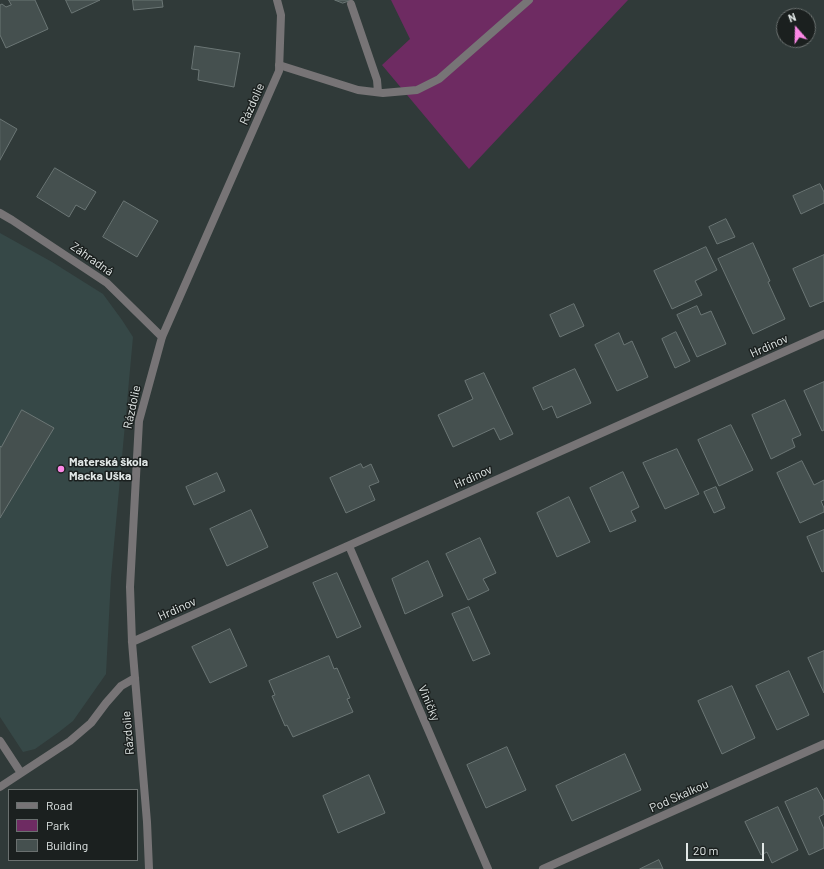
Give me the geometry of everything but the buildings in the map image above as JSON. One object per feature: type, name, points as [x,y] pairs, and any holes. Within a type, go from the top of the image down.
[{"type":"street","name":"Rázdolie","points":[[149,869],[147,822],[132,642],[130,587],[139,420],[162,337],[279,71],[281,16],[277,0]]},
{"type":"street","points":[[280,66],[358,90],[383,93],[417,90],[439,79],[529,0]]},
{"type":"street","points":[[350,4],[378,80],[378,92]]},
{"type":"street","name":"Záhradná","points":[[0,213],[107,283],[162,337]]},
{"type":"street","name":"Hrdinov","points":[[132,642],[824,334]]},
{"type":"street","name":"Viničky","points":[[349,546],[488,869]]},
{"type":"street","points":[[0,787],[70,741],[91,723],[121,686],[135,678]]},
{"type":"street","points":[[0,742],[21,773]]},
{"type":"street","name":"Pod Skalkou","points":[[543,869],[824,744]]},
{"type":"shaded area","name":"Materská škola Macka Uška","points":[[0,233],[52,262],[103,294],[133,337],[111,577],[106,674],[73,721],[35,749],[23,752],[0,717]]},
{"type":"green space","points":[[391,0],[628,0],[469,169],[382,65],[410,39]]},
{"type":"place","name":"Materská škola Macka Uška","points":[[61,469]]}]
